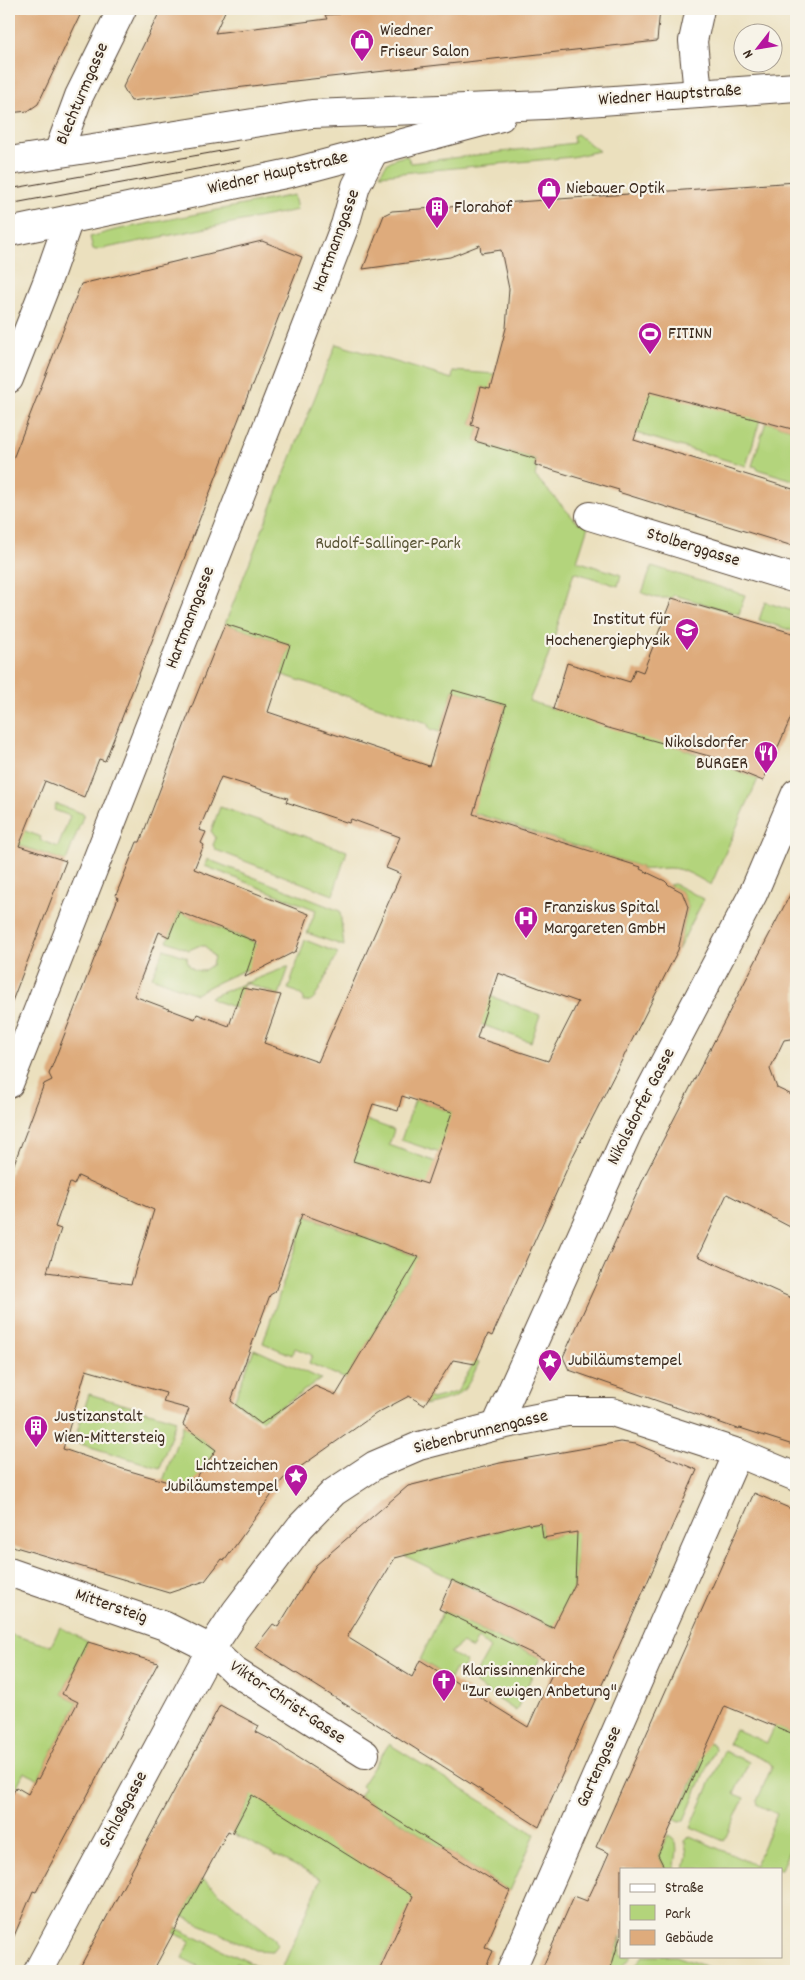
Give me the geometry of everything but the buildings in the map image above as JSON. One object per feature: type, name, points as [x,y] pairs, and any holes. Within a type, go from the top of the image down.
[{"type":"street","name":"Blechturmgasse","points":[[58,153],[79,96],[122,9]]},
{"type":"street","points":[[698,94],[693,41],[700,9]]},
{"type":"street","name":"Wiedner Hauptstraße","points":[[9,161],[312,114],[545,105],[796,87]]},
{"type":"street","name":"Wiedner Hauptstraße","points":[[9,232],[290,174],[545,105]]},
{"type":"street","name":"Hartmanngasse","points":[[9,1084],[283,386],[345,225],[356,186],[373,153]]},
{"type":"street","points":[[9,379],[48,282],[69,219]]},
{"type":"street","name":"Stolberggasse","points":[[590,516],[796,580]]},
{"type":"street","name":"Nikolsdorfer Gasse","points":[[496,1426],[628,1132],[753,894],[796,793]]},
{"type":"street","name":"Siebenbrunnengasse","points":[[211,1649],[236,1611],[300,1528],[334,1492],[375,1465],[420,1446],[496,1426],[566,1412],[612,1412],[738,1453],[796,1477]]},
{"type":"street","name":"Gartengasse","points":[[511,1971],[738,1453]]},
{"type":"street","name":"Mittersteig","points":[[9,1572],[165,1626],[211,1649]]},
{"type":"street","name":"Viktor-Christ-Gasse","points":[[211,1649],[234,1671],[365,1754]]},
{"type":"street","name":"Schloßgasse","points":[[38,1971],[211,1649]]},
{"type":"green space","points":[[577,134],[599,151],[572,157],[380,175],[387,163],[402,157],[407,156],[411,163],[574,143],[573,136]]},
{"type":"green space","points":[[294,195],[297,210],[96,250],[93,249],[90,237],[115,230]]},
{"type":"green space","name":"Rudolf-Sallinger-Park","points":[[336,344],[452,379],[453,371],[620,383],[760,420],[746,466],[482,387],[471,424],[479,427],[475,441],[536,459],[534,467],[537,467],[535,476],[577,522],[588,526],[577,561],[621,575],[618,586],[574,572],[548,657],[529,701],[684,749],[758,779],[711,885],[675,868],[640,869],[641,867],[450,805],[483,782],[506,705],[453,690],[440,732],[430,729],[427,723],[280,674],[290,645],[225,624]]},
{"type":"green space","points":[[766,422],[796,430],[796,481],[752,466]]},
{"type":"green space","points":[[652,566],[745,595],[739,614],[674,595],[671,598],[657,598],[642,593]]},
{"type":"green space","points":[[765,602],[796,612],[796,632],[759,620]]},
{"type":"green space","points":[[56,804],[84,814],[66,861],[9,842],[12,826],[41,837],[40,840],[58,847],[70,816],[54,810]]},
{"type":"green space","points":[[220,807],[347,851],[333,895],[216,850],[213,845],[216,838],[211,831]]},
{"type":"green space","points":[[207,859],[340,911],[344,946],[307,933],[316,910],[205,866]]},
{"type":"green space","points":[[674,884],[704,899],[678,950],[688,907],[682,892],[669,885]]},
{"type":"green space","points":[[179,912],[254,942],[256,945],[287,956],[240,972],[196,994],[152,977],[164,949],[187,957],[190,966],[197,970],[203,971],[212,965],[214,957],[205,946],[198,946],[189,950],[167,941]]},
{"type":"green space","points":[[305,940],[338,953],[316,996],[309,1001],[303,1002],[304,998],[297,992],[288,989]]},
{"type":"green space","points":[[287,967],[289,967],[279,995],[246,983]]},
{"type":"green space","points":[[243,984],[238,1000],[270,1020],[213,1000],[210,997]]},
{"type":"green space","points":[[490,996],[540,1015],[531,1042],[480,1024]]},
{"type":"green space","points":[[415,1100],[484,1123],[470,1163],[401,1140]]},
{"type":"green space","points":[[358,1117],[394,1130],[389,1145],[442,1164],[435,1187],[353,1161]]},
{"type":"green space","points":[[306,1216],[431,1262],[410,1272],[346,1379],[309,1363],[312,1355],[295,1348],[292,1355],[263,1343]]},
{"type":"green space","points":[[254,1349],[321,1379],[261,1420],[234,1401]]},
{"type":"green space","points":[[475,1361],[479,1362],[474,1374],[459,1394],[446,1400],[424,1405],[429,1397],[432,1399],[457,1392]]},
{"type":"green space","points":[[89,1394],[176,1420],[160,1468],[74,1442]]},
{"type":"green space","points":[[183,1425],[226,1458],[201,1490],[192,1484],[178,1502],[163,1481]]},
{"type":"green space","points":[[579,1510],[575,1584],[554,1628],[399,1553],[422,1544],[424,1551],[503,1530],[502,1524],[527,1519],[530,1525],[541,1523],[543,1538],[559,1535]]},
{"type":"green space","points":[[443,1611],[540,1658],[516,1711],[476,1684],[475,1675],[490,1648],[478,1638],[472,1649],[462,1643],[450,1653],[466,1662],[461,1672],[455,1669],[450,1678],[442,1673],[435,1675],[437,1670],[420,1660]]},
{"type":"green space","points":[[60,1627],[88,1642],[62,1694],[78,1702],[38,1779],[24,1772],[9,1802],[9,1634],[51,1646]]},
{"type":"green space","points":[[775,1726],[796,1735],[796,1835],[781,1868],[684,1868],[687,1856],[685,1841],[690,1836],[755,1865],[777,1814],[758,1805],[757,1801],[772,1766],[769,1762],[728,1744],[735,1729],[767,1743]]},
{"type":"green space","points":[[702,1741],[714,1745],[715,1749],[684,1820],[680,1822],[668,1816],[676,1799],[683,1803],[701,1761],[694,1757]]},
{"type":"green space","points":[[389,1744],[535,1834],[510,1891],[359,1796],[364,1789],[361,1786]]},
{"type":"green space","points":[[724,1751],[749,1762],[734,1794],[744,1798],[724,1841],[691,1827]]},
{"type":"green space","points":[[255,1789],[432,1908],[407,1911],[379,1971],[281,1971],[321,1879],[232,1833]]},
{"type":"green space","points":[[668,1835],[672,1837],[675,1840],[677,1853],[674,1868],[662,1868],[663,1865],[658,1855]]},
{"type":"green space","points":[[203,1879],[275,1939],[277,1945],[272,1951],[256,1950],[182,1916]]},
{"type":"green space","points":[[176,1928],[268,1971],[246,1971],[247,1968],[236,1963],[232,1970],[235,1971],[208,1971],[182,1958],[191,1941],[174,1933]]},
{"type":"green space","points":[[620,1939],[620,1958],[630,1958],[619,1971],[600,1969],[615,1955]]},
{"type":"green space","points":[[641,1958],[682,1958],[719,1971],[631,1971]]},
{"type":"tram line","points":[[9,189],[238,148]]},
{"type":"tram line","points":[[9,204],[240,161]]},
{"type":"place","name":"Wiedner Friseur Salon","points":[[362,62]]},
{"type":"place","name":"Niebauer Optik","points":[[549,210]]},
{"type":"place","name":"Florahof","points":[[437,229]]},
{"type":"place","name":"FITINN","points":[[650,355]]},
{"type":"place","name":"Institut für Hochenergiephysik","points":[[687,651]]},
{"type":"place","name":"Nikolsdorfer BURGER","points":[[766,774]]},
{"type":"place","name":"Franziskus Spital Margareten GmbH","points":[[526,939]]},
{"type":"place","name":"Jubiläumstempel","points":[[550,1382]]},
{"type":"place","name":"Justizanstalt Wien-Mittersteig","points":[[36,1448]]},
{"type":"place","name":"Lichtzeichen Jubiläumstempel","points":[[296,1497]]},
{"type":"place","name":"Klarissinnenkirche \"Zur ewigen Anbetung\"","points":[[444,1702]]}]
